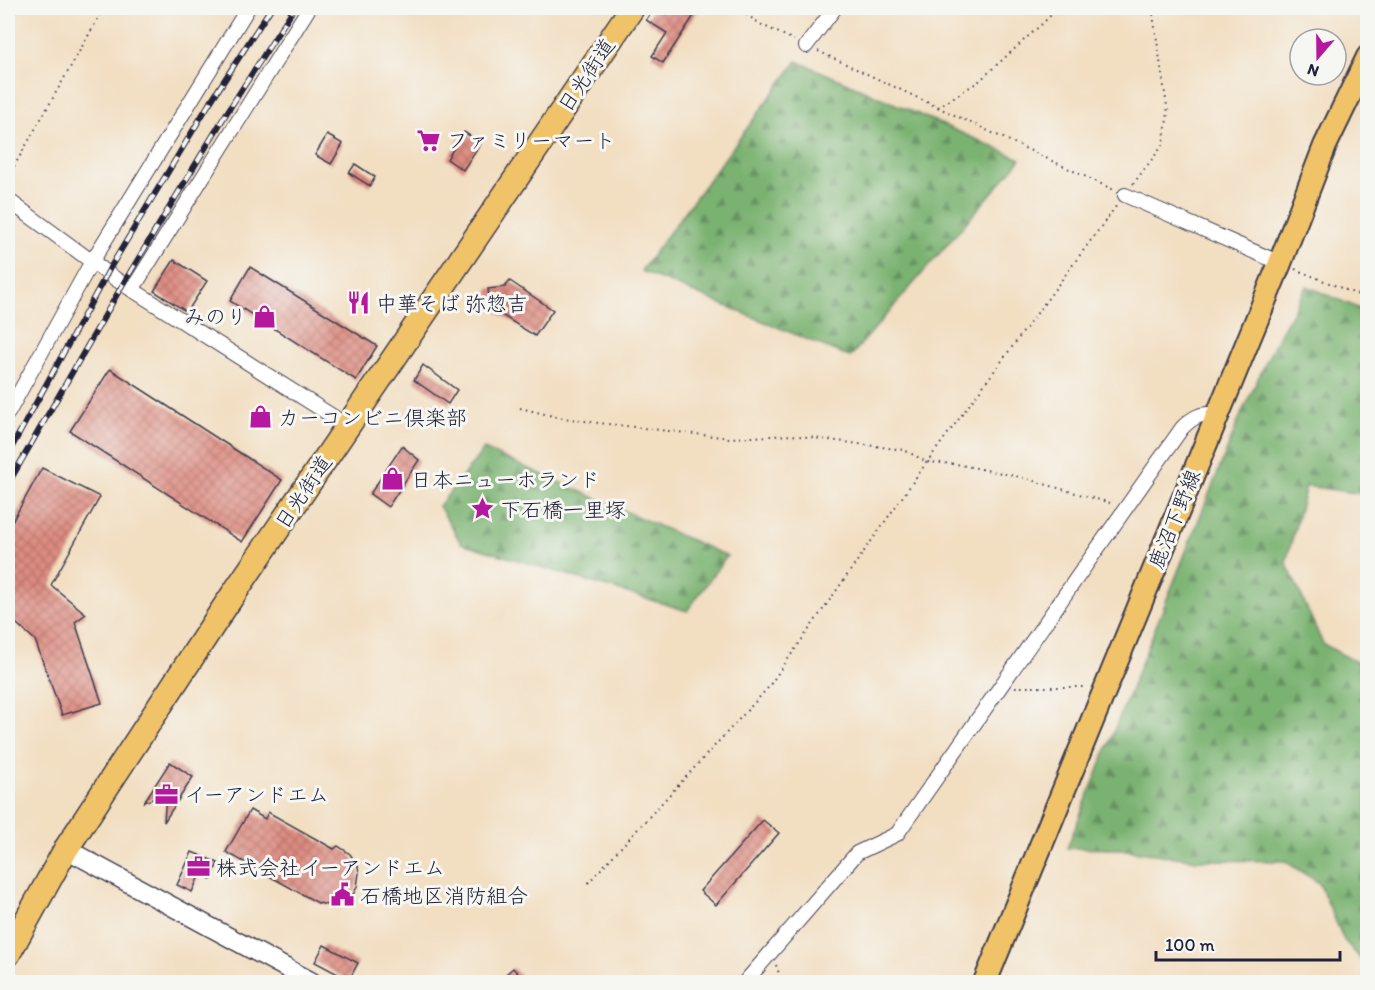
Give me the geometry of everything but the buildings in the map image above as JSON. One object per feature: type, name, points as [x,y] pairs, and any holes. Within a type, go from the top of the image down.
[{"type":"highway","name":"日光街道","points":[[8,954],[66,849],[224,608],[632,8]]},
{"type":"main road","name":"鹿沼下野線","points":[[985,982],[1280,263],[1325,146],[1368,57]]},
{"type":"street","points":[[8,413],[91,263],[248,8]]},
{"type":"street","points":[[132,290],[309,8]]},
{"type":"street","points":[[806,46],[835,8]]},
{"type":"street","points":[[1125,195],[1280,263]]},
{"type":"street","points":[[8,200],[91,263],[348,426]]},
{"type":"street","points":[[745,982],[856,853],[897,834],[1182,429],[1191,420],[1205,413],[1217,414]]},
{"type":"street","points":[[66,849],[312,982]]},
{"type":"path","points":[[8,177],[104,8]]},
{"type":"path","points":[[736,8],[762,25],[1125,195]]},
{"type":"path","points":[[938,107],[978,81],[1058,8]]},
{"type":"path","points":[[588,883],[767,689],[927,462],[1163,145],[1168,113],[1152,8]]},
{"type":"path","points":[[1280,263],[1368,299]]},
{"type":"path","points":[[520,408],[557,417],[730,438],[792,435],[904,450],[927,462],[956,464],[1016,476],[1124,507],[1128,505]]},
{"type":"path","points":[[1000,687],[1106,687]]},
{"type":"green space","points":[[797,61],[1021,159],[850,357],[641,271]]},
{"type":"green space","points":[[1307,286],[1367,312],[1367,491],[1363,494],[1306,486],[1286,562],[1323,644],[1367,668],[1367,966],[1344,940],[1319,883],[1285,861],[1197,860],[1118,849],[1067,848],[1242,412],[1276,341]]},
{"type":"green space","points":[[484,449],[727,556],[687,611],[461,543],[439,506]]},
{"type":"railway","points":[[8,454],[110,268],[209,104],[271,8]]},
{"type":"railway","points":[[8,484],[123,284],[226,114],[294,8]]},
{"type":"place","name":"ファミリーマート","points":[[429,140]]},
{"type":"place","name":"中華そば 弥惣吉","points":[[358,303]]},
{"type":"place","name":"みのり","points":[[265,316]]},
{"type":"place","name":"カーコンビニ倶楽部","points":[[260,417]]},
{"type":"place","name":"日本ニューホランド","points":[[393,479]]},
{"type":"place","name":"下石橋一里塚","points":[[482,509]]},
{"type":"place","name":"イーアンドエム","points":[[166,794]]},
{"type":"place","name":"株式会社イーアンドエム","points":[[198,867]]},
{"type":"place","name":"石橋地区消防組合","points":[[342,895]]}]
